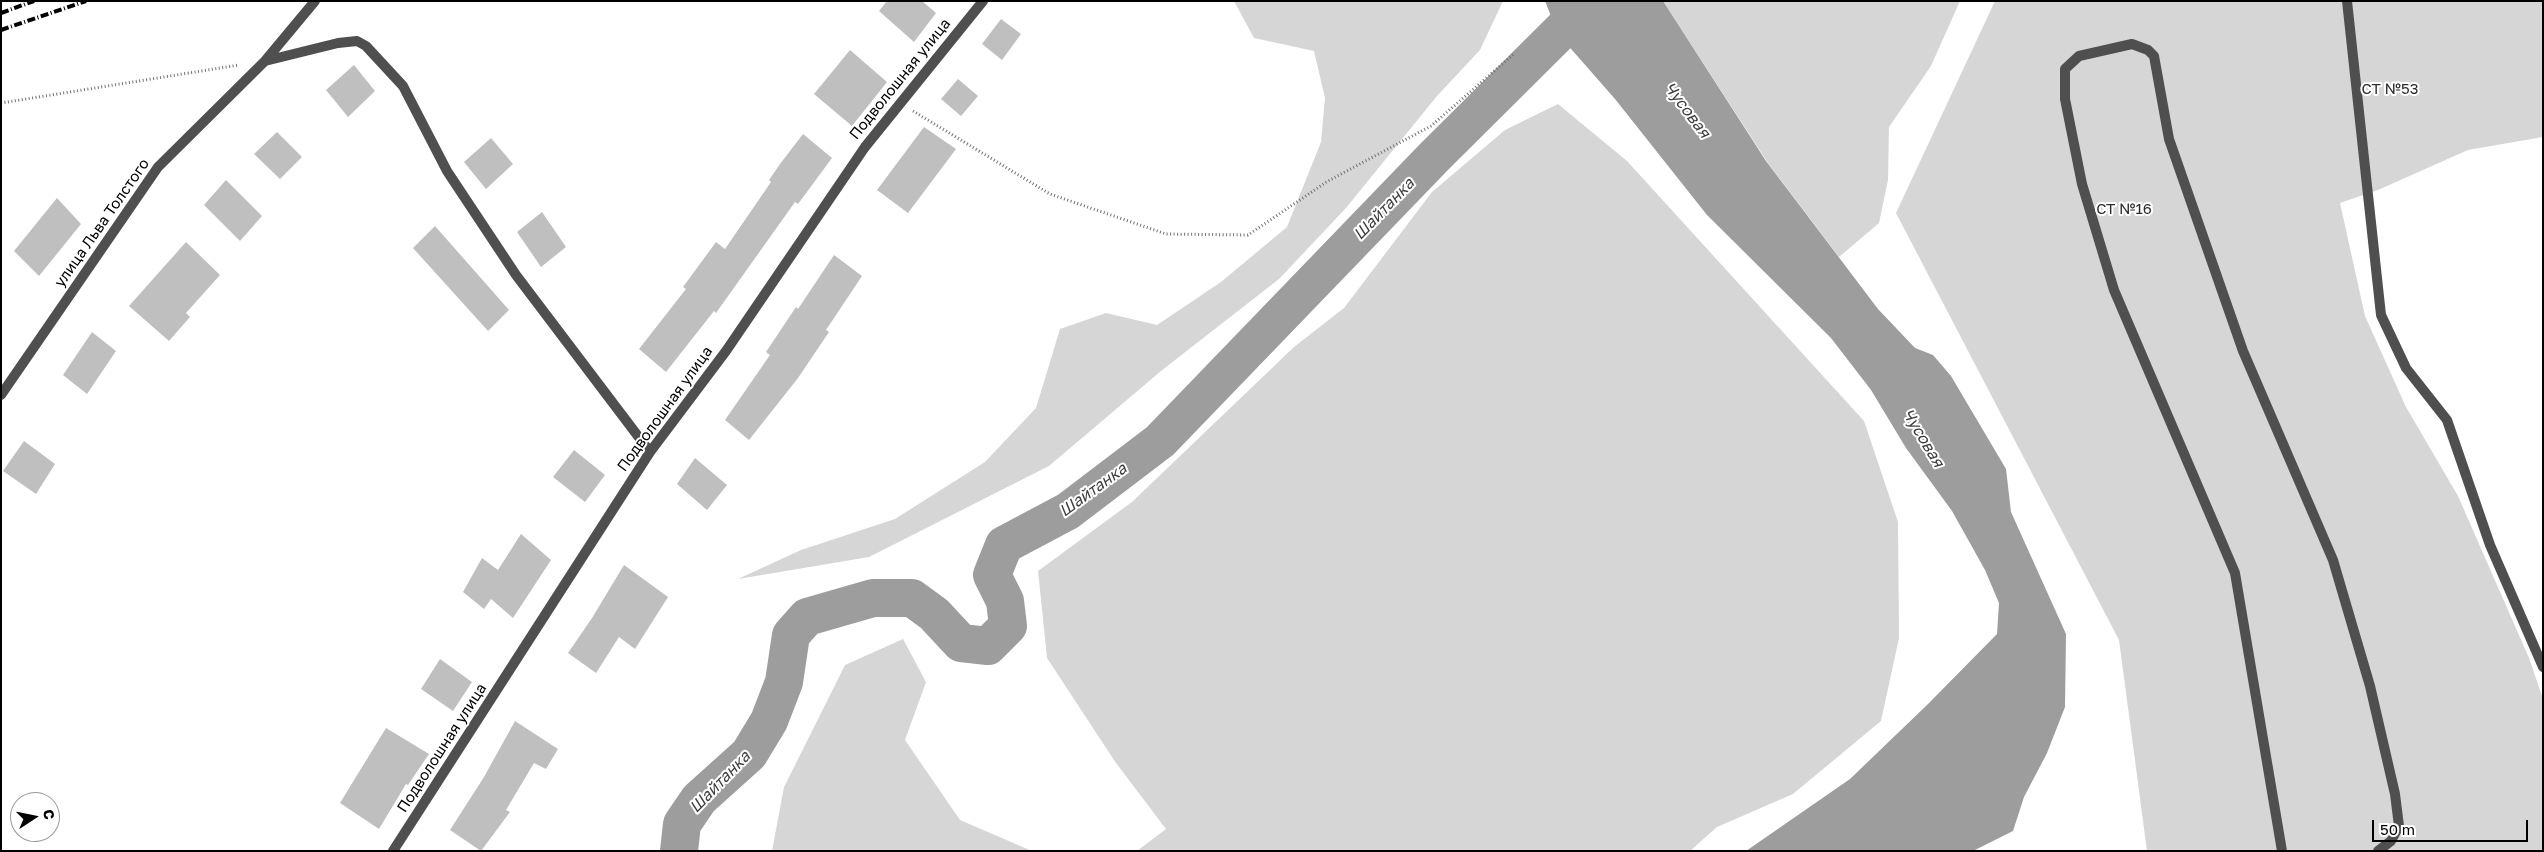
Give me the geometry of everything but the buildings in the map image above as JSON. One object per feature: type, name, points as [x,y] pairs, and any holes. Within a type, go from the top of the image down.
[{"type":"street","name":"улица Льва Толстого","points":[[1,395],[158,167],[265,61],[315,1]]},
{"type":"street","name":"Подволошная улица","points":[[393,851],[650,452],[726,351],[865,147],[983,1]]},
{"type":"street","points":[[2347,1],[2381,315],[2406,368],[2447,420],[2490,545],[2543,667]]},
{"type":"street","points":[[265,61],[338,44],[358,42],[366,46],[403,86],[447,171],[516,275],[650,452]]},
{"type":"street","points":[[2282,851],[2236,573],[2114,290],[2082,184],[2065,99],[2065,69],[2078,56],[2132,44],[2148,50],[2154,56],[2169,139],[2243,351],[2333,560],[2370,686],[2395,794],[2399,826],[2391,841],[2378,851]]},
{"type":"path","points":[[900,103],[1050,194],[1166,234],[1248,235],[1328,181],[1431,126],[1516,52]]},
{"type":"path","points":[[1,103],[265,61]]},
{"type":"green space","points":[[1234,1],[1503,1],[1480,50],[1437,96],[1346,208],[1279,279],[1161,371],[1049,466],[869,557],[738,579],[801,550],[895,519],[985,462],[1036,408],[1060,329],[1106,313],[1157,325],[1221,282],[1287,227],[1321,142],[1325,98],[1314,51],[1254,38]]},
{"type":"green space","points":[[1663,1],[1960,1],[1931,66],[1889,127],[1888,180],[1879,223],[1839,257],[1768,163]]},
{"type":"green space","name":"СТ №16","points":[[1995,1],[2543,1],[2543,137],[2468,150],[2378,190],[2340,203],[2365,316],[2406,407],[2458,496],[2529,658],[2543,699],[2543,851],[2147,851],[2119,640],[1896,213]]},
{"type":"green space","points":[[1558,104],[1627,161],[1864,421],[1898,522],[1899,638],[1881,721],[1793,794],[1717,827],[1690,851],[1137,851],[1166,829],[1116,763],[1047,658],[1038,571],[1132,502],[1294,347],[1344,308],[1432,192],[1505,130]]},
{"type":"green space","points":[[903,639],[926,682],[905,740],[960,820],[1032,851],[772,851],[784,787],[845,665]]},
{"type":"water","name":"Чусовая","points":[[1545,1],[1663,1],[1766,161],[1878,309],[1915,348],[1933,355],[1951,376],[2006,469],[2011,512],[2066,634],[2065,707],[2047,753],[2024,797],[2013,831],[1973,851],[1746,851],[1850,779],[1928,704],[1997,634],[1999,603],[1985,570],[1952,511],[1906,448],[1871,390],[1831,338],[1707,215],[1615,99],[1558,34]]},
{"type":"waterway","name":"Шайтанка","points":[[679,851],[682,824],[699,799],[749,754],[769,721],[784,682],[791,635],[807,617],[873,598],[912,598],[934,614],[961,643],[988,646],[1008,626],[1005,601],[992,575],[1004,545],[1068,511],[1160,441],[1434,157],[1591,1]]},
{"type":"railway","points":[[1,13],[34,1]]},
{"type":"railway","points":[[1,30],[86,1]]},
{"type":"park label","name":"СТ №53","points":[[2390,89]]}]
